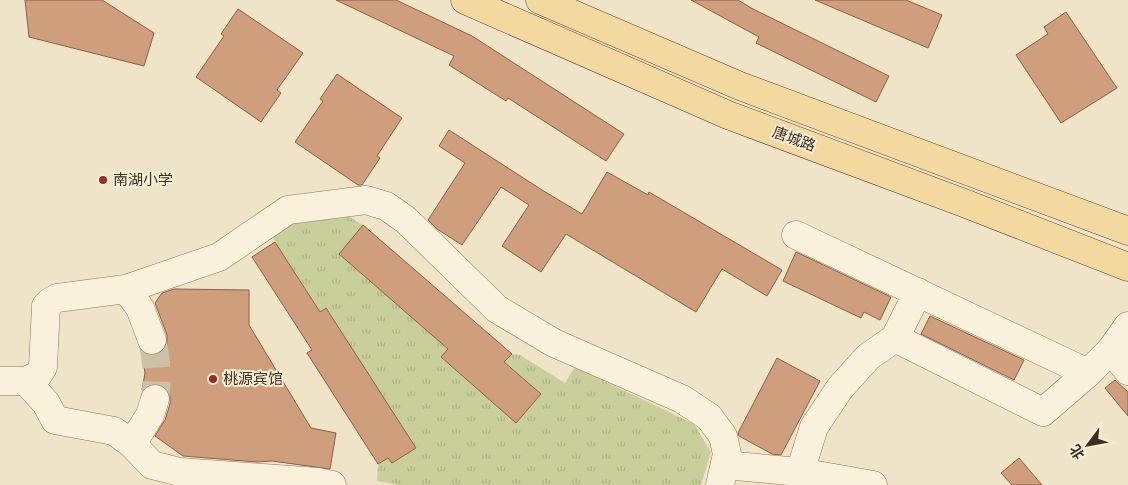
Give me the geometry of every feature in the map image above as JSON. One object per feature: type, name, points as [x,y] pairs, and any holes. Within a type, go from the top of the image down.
[{"type":"main road","name":"唐城路","points":[[465,0],[728,115],[1128,266]]},
{"type":"main road","name":"唐城路","points":[[540,0],[740,86],[1128,231]]},
{"type":"lane","points":[[13,381],[38,375],[43,367],[46,306],[57,298],[126,289],[219,257],[288,210],[366,200],[386,206],[406,220],[496,309],[554,343],[682,399],[709,417],[723,436],[727,454],[722,475],[800,472],[873,485]]},
{"type":"lane","points":[[796,234],[1088,373]]},
{"type":"lane","points":[[126,289],[140,308],[152,340]]},
{"type":"lane","points":[[800,472],[814,427],[840,388],[868,357],[895,338],[918,292]]},
{"type":"lane","points":[[895,338],[1043,412],[1111,350],[1128,326]]},
{"type":"lane","points":[[1111,350],[1128,371]]},
{"type":"lane","points":[[13,381],[46,403],[55,420],[114,431],[132,444],[152,465],[180,472],[318,482],[332,485]]},
{"type":"lane","points":[[132,444],[150,415],[155,399]]},
{"type":"green space","points":[[341,212],[363,225],[339,254],[448,349],[441,358],[516,422],[541,394],[504,362],[511,354],[520,355],[565,383],[575,367],[694,424],[711,452],[701,485],[398,485],[377,481],[378,464],[388,458],[392,463],[416,448],[326,308],[320,312],[271,235],[298,216]]},
{"type":"building","points":[[25,0],[102,0],[154,33],[144,66],[29,37]]},
{"type":"building","points":[[336,0],[396,0],[472,36],[624,134],[606,161],[508,98],[506,101],[449,65],[454,56]]},
{"type":"building","points":[[691,0],[738,0],[889,76],[876,102],[756,43],[759,37]]},
{"type":"building","points":[[815,0],[906,0],[942,15],[928,48]]},
{"type":"building","points":[[238,9],[303,53],[277,90],[281,93],[261,122],[196,77],[224,36],[221,34]]},
{"type":"building","points":[[1066,12],[1117,88],[1061,123],[1016,55],[1048,34],[1044,27]]},
{"type":"building","points":[[337,74],[402,118],[377,156],[380,158],[362,185],[358,185],[295,142],[323,101],[320,99]]},
{"type":"building","points":[[449,130],[582,214],[607,172],[648,195],[649,192],[782,270],[767,296],[722,269],[696,312],[566,234],[541,272],[502,246],[529,205],[501,187],[462,245],[437,229],[428,220],[465,163],[439,146]]},
{"type":"building","points":[[363,225],[512,354],[504,362],[541,394],[516,423],[441,357],[448,349],[339,254]]},
{"type":"building","points":[[275,242],[320,312],[326,308],[416,448],[392,463],[388,458],[378,464],[307,353],[312,350],[252,257]]},
{"type":"building","points":[[796,252],[891,297],[880,320],[864,312],[861,318],[783,281]]},
{"type":"building","name":"桃源宾馆","points":[[174,289],[249,290],[249,325],[311,428],[336,433],[330,469],[272,461],[257,462],[183,456],[155,436],[165,420],[170,404],[170,396],[167,389],[159,384],[151,384],[142,390],[145,373],[142,352],[149,355],[157,355],[164,350],[167,343],[167,335],[155,303],[162,293]]},
{"type":"building","points":[[930,316],[1024,360],[1014,380],[921,334]]},
{"type":"building","points":[[777,358],[820,381],[781,455],[772,454],[739,436],[738,433]]},
{"type":"building","points":[[1115,380],[1128,392],[1128,416],[1105,388]]},
{"type":"building","points":[[1019,458],[1042,485],[1012,485],[1001,473]]},
{"type":"tunnel","points":[[152,340],[156,369],[155,399]]},
{"type":"place","name":"南湖小学","points":[[103,180]]},
{"type":"place","name":"桃源宾馆","points":[[213,379]]}]
